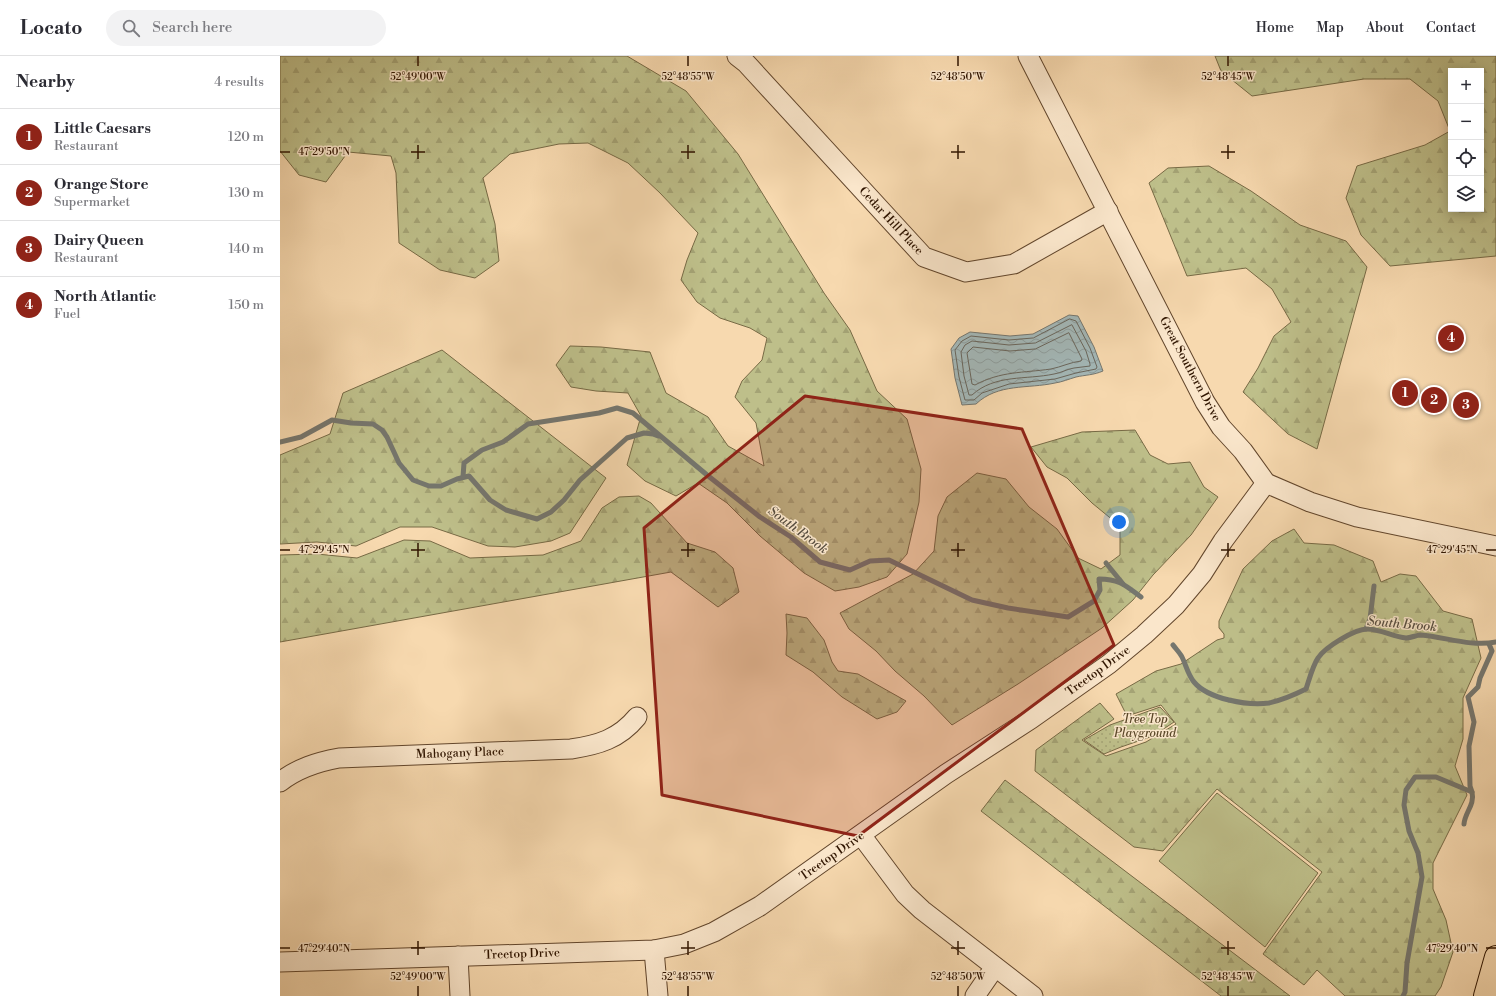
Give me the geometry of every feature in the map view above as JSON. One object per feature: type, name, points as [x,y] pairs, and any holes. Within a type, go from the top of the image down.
[{"type":"main road","points":[[1485,996],[1495,972]]},
{"type":"street","name":"Cedar Hill Place","points":[[737,56],[746,63],[924,257],[966,272],[1014,264],[1108,211]]},
{"type":"street","name":"Great Southern Drive","points":[[1028,56],[1205,402],[1221,427],[1243,450],[1266,483]]},
{"type":"street","points":[[1266,483],[1310,502],[1357,517],[1496,546]]},
{"type":"street","name":"Treetop Drive","points":[[280,962],[654,950],[684,944],[714,932],[760,906],[946,774],[1030,719],[1109,664],[1139,640],[1176,605],[1202,574],[1223,541],[1266,483]]},
{"type":"street","name":"Mahogany Place","points":[[280,782],[289,774],[302,768],[319,762],[339,758],[571,749],[584,747],[610,739],[622,732],[637,717]]},
{"type":"street","points":[[861,835],[905,894],[922,910],[1033,996]]},
{"type":"street","points":[[654,950],[658,996]]},
{"type":"street","points":[[458,956],[460,996]]},
{"type":"street","points":[[975,996],[995,967]]},
{"type":"highlighted area","points":[[805,396],[1022,429],[1114,645],[858,836],[662,795],[644,528]]},
{"type":"green space","points":[[280,56],[627,56],[686,91],[738,154],[824,293],[850,330],[877,391],[907,419],[921,469],[919,502],[907,554],[887,577],[859,587],[835,591],[804,573],[760,536],[727,503],[698,483],[676,496],[645,481],[627,465],[641,416],[628,393],[596,391],[571,387],[556,365],[570,346],[601,347],[650,352],[666,393],[708,417],[728,446],[764,466],[756,423],[735,397],[742,381],[762,360],[767,338],[750,328],[720,318],[697,302],[681,280],[698,233],[660,193],[628,163],[588,143],[559,144],[510,154],[483,178],[495,224],[499,261],[475,278],[440,270],[399,243],[396,173],[391,156],[348,152],[326,182],[299,175],[280,151]]},
{"type":"green space","points":[[1215,56],[1496,56],[1496,256],[1390,266],[1361,235],[1346,198],[1357,166],[1425,145],[1448,132],[1448,212],[1484,212],[1484,68],[1448,68],[1448,126],[1438,101],[1410,79],[1364,79],[1252,96],[1221,71]]},
{"type":"green space","points":[[1209,166],[1251,191],[1300,225],[1346,241],[1367,267],[1317,449],[1288,434],[1243,392],[1258,368],[1274,336],[1291,322],[1272,289],[1246,268],[1187,276],[1149,183],[1168,168]]},
{"type":"green space","points":[[442,350],[606,478],[570,533],[551,541],[515,547],[488,546],[432,527],[400,527],[356,546],[317,542],[280,544],[280,455],[330,434],[343,393]]},
{"type":"green space","points":[[1135,430],[1150,455],[1168,464],[1190,462],[1204,487],[1218,497],[1191,535],[1153,575],[1133,600],[1102,628],[1018,684],[952,725],[924,696],[895,671],[876,651],[849,629],[840,613],[913,574],[934,551],[938,516],[947,497],[977,473],[1006,479],[1029,507],[1057,529],[1078,558],[1101,569],[1120,555],[1120,526],[1092,503],[1067,478],[1047,467],[1031,447],[1082,432]]},
{"type":"green space","points":[[639,496],[651,503],[687,543],[715,552],[733,568],[739,592],[718,607],[671,572],[280,642],[280,555],[317,554],[357,558],[404,540],[430,541],[470,558],[543,555],[581,541],[602,508],[619,497]]},
{"type":"green space","points":[[1294,529],[1304,543],[1334,545],[1373,561],[1381,582],[1400,574],[1416,576],[1443,611],[1472,619],[1481,658],[1463,698],[1463,739],[1455,766],[1467,795],[1433,863],[1433,889],[1446,920],[1453,952],[1441,987],[1435,996],[1345,996],[1317,970],[1304,985],[1263,954],[1322,872],[1217,789],[1163,851],[1134,847],[1035,771],[1036,750],[1100,703],[1114,719],[1082,740],[1106,756],[1146,742],[1176,724],[1161,705],[1127,716],[1116,694],[1156,671],[1181,664],[1217,640],[1224,638],[1224,634],[1219,628],[1219,621],[1243,569],[1272,541]]},
{"type":"green space","points":[[786,614],[807,618],[824,640],[832,662],[838,671],[858,674],[906,701],[897,712],[877,719],[842,697],[813,672],[786,655]]},
{"type":"green space","name":"Tree Top Playground","points":[[1160,707],[1174,722],[1153,736],[1104,754],[1084,740],[1110,725]]},
{"type":"green space","points":[[1005,780],[1290,996],[1221,996],[981,811]]},
{"type":"green space","points":[[1217,793],[1318,873],[1265,947],[1159,861]]},
{"type":"water","points":[[1069,315],[1078,316],[1094,347],[1103,371],[1058,383],[1004,390],[985,397],[976,404],[962,405],[955,378],[951,349],[959,338],[970,332],[1010,336],[1033,334]]},
{"type":"waterway","name":"South Brook","points":[[463,477],[464,463],[482,450],[503,442],[528,424],[599,413],[617,408],[633,413],[707,475],[760,517],[791,537],[820,562],[850,570],[870,561],[889,560],[972,600],[1008,608],[1068,617],[1094,601],[1100,590],[1099,579],[1112,580],[1122,584],[1141,597]]},
{"type":"waterway","points":[[280,442],[301,437],[332,420],[373,424],[382,430],[387,437],[399,463],[413,480],[429,486],[441,486],[457,479],[469,476],[490,500],[506,510],[537,519],[551,512],[564,500],[580,480],[627,438],[644,433],[658,436]]},
{"type":"waterway","points":[[1106,563],[1123,584]]},
{"type":"waterway","points":[[1366,629],[1370,619],[1374,586]]},
{"type":"waterway","name":"South Brook","points":[[1173,645],[1182,657],[1192,679],[1200,688],[1218,697],[1229,700],[1260,704],[1279,700],[1306,689],[1314,665],[1318,658],[1327,649],[1341,639],[1362,630],[1377,630],[1406,638],[1421,635],[1468,643],[1496,642]]},
{"type":"waterway","points":[[1403,996],[1405,992],[1407,963],[1422,877],[1418,853],[1409,831],[1404,805],[1406,790],[1415,777],[1436,777],[1472,792],[1470,786],[1469,746],[1474,722],[1468,697],[1478,687],[1480,678],[1492,651],[1489,644]]},
{"type":"waterway","points":[[1464,824],[1471,805],[1473,797],[1472,792]]},
{"type":"place","name":"North Atlantic","points":[[1451,338]]},
{"type":"place","name":"Little Caesars","points":[[1405,393]]},
{"type":"place","name":"Orange Store","points":[[1434,400]]},
{"type":"place","name":"Dairy Queen","points":[[1466,405]]}]
